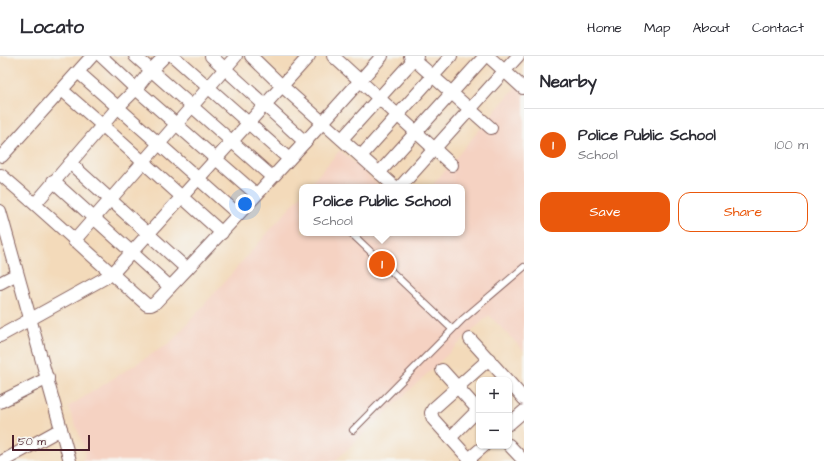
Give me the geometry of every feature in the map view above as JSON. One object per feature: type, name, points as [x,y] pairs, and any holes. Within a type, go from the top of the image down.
[{"type":"street","points":[[92,56],[1,155],[5,162],[5,169],[0,175],[35,204],[74,241],[147,305],[155,303],[222,233],[256,194],[324,122],[379,57]]},
{"type":"street","points":[[101,56],[136,89],[256,194]]},
{"type":"street","points":[[135,56],[272,178]]},
{"type":"street","points":[[35,204],[102,125],[165,56]]},
{"type":"street","points":[[173,56],[289,160]]},
{"type":"street","points":[[211,56],[305,142]]},
{"type":"street","points":[[74,241],[236,56]]},
{"type":"street","points":[[251,56],[282,86],[392,184]]},
{"type":"street","points":[[0,336],[112,274],[309,56]]},
{"type":"street","points":[[333,56],[452,165]]},
{"type":"street","points":[[361,156],[451,56]]},
{"type":"street","points":[[380,173],[486,56],[505,71],[522,88]]},
{"type":"street","points":[[403,184],[518,56]]},
{"type":"street","points":[[342,139],[414,57],[491,128]]},
{"type":"street","points":[[78,72],[238,214]]},
{"type":"street","points":[[62,90],[222,233]]},
{"type":"street","points":[[70,163],[187,269]]},
{"type":"street","points":[[53,182],[170,287]]},
{"type":"street","points":[[0,211],[2,229],[48,378],[70,461]]},
{"type":"street","points":[[0,283],[17,274]]},
{"type":"street","points":[[470,339],[504,377]]},
{"type":"street","points":[[481,449],[470,460],[433,419],[431,413],[433,409],[488,359]]},
{"type":"street","points":[[442,370],[476,407]]},
{"type":"street","points":[[0,402],[48,378]]},
{"type":"street","points":[[512,385],[524,399]]},
{"type":"street","points":[[512,421],[524,411]]},
{"type":"street","points":[[450,438],[476,413]]},
{"type":"street","points":[[3,461],[61,429]]},
{"type":"street","points":[[512,448],[520,457]]},
{"type":"lane","points":[[354,236],[452,329]]},
{"type":"lane","points":[[353,430],[452,329],[524,267]]},
{"type":"shaded area","points":[[524,77],[524,351],[489,315],[335,461],[82,461],[86,451],[68,407],[171,342],[299,197],[299,236],[465,236],[465,184],[434,184]]},
{"type":"shaded area","points":[[340,150],[378,184],[311,184]]},
{"type":"place","name":"Police Public School","points":[[382,264]]}]
